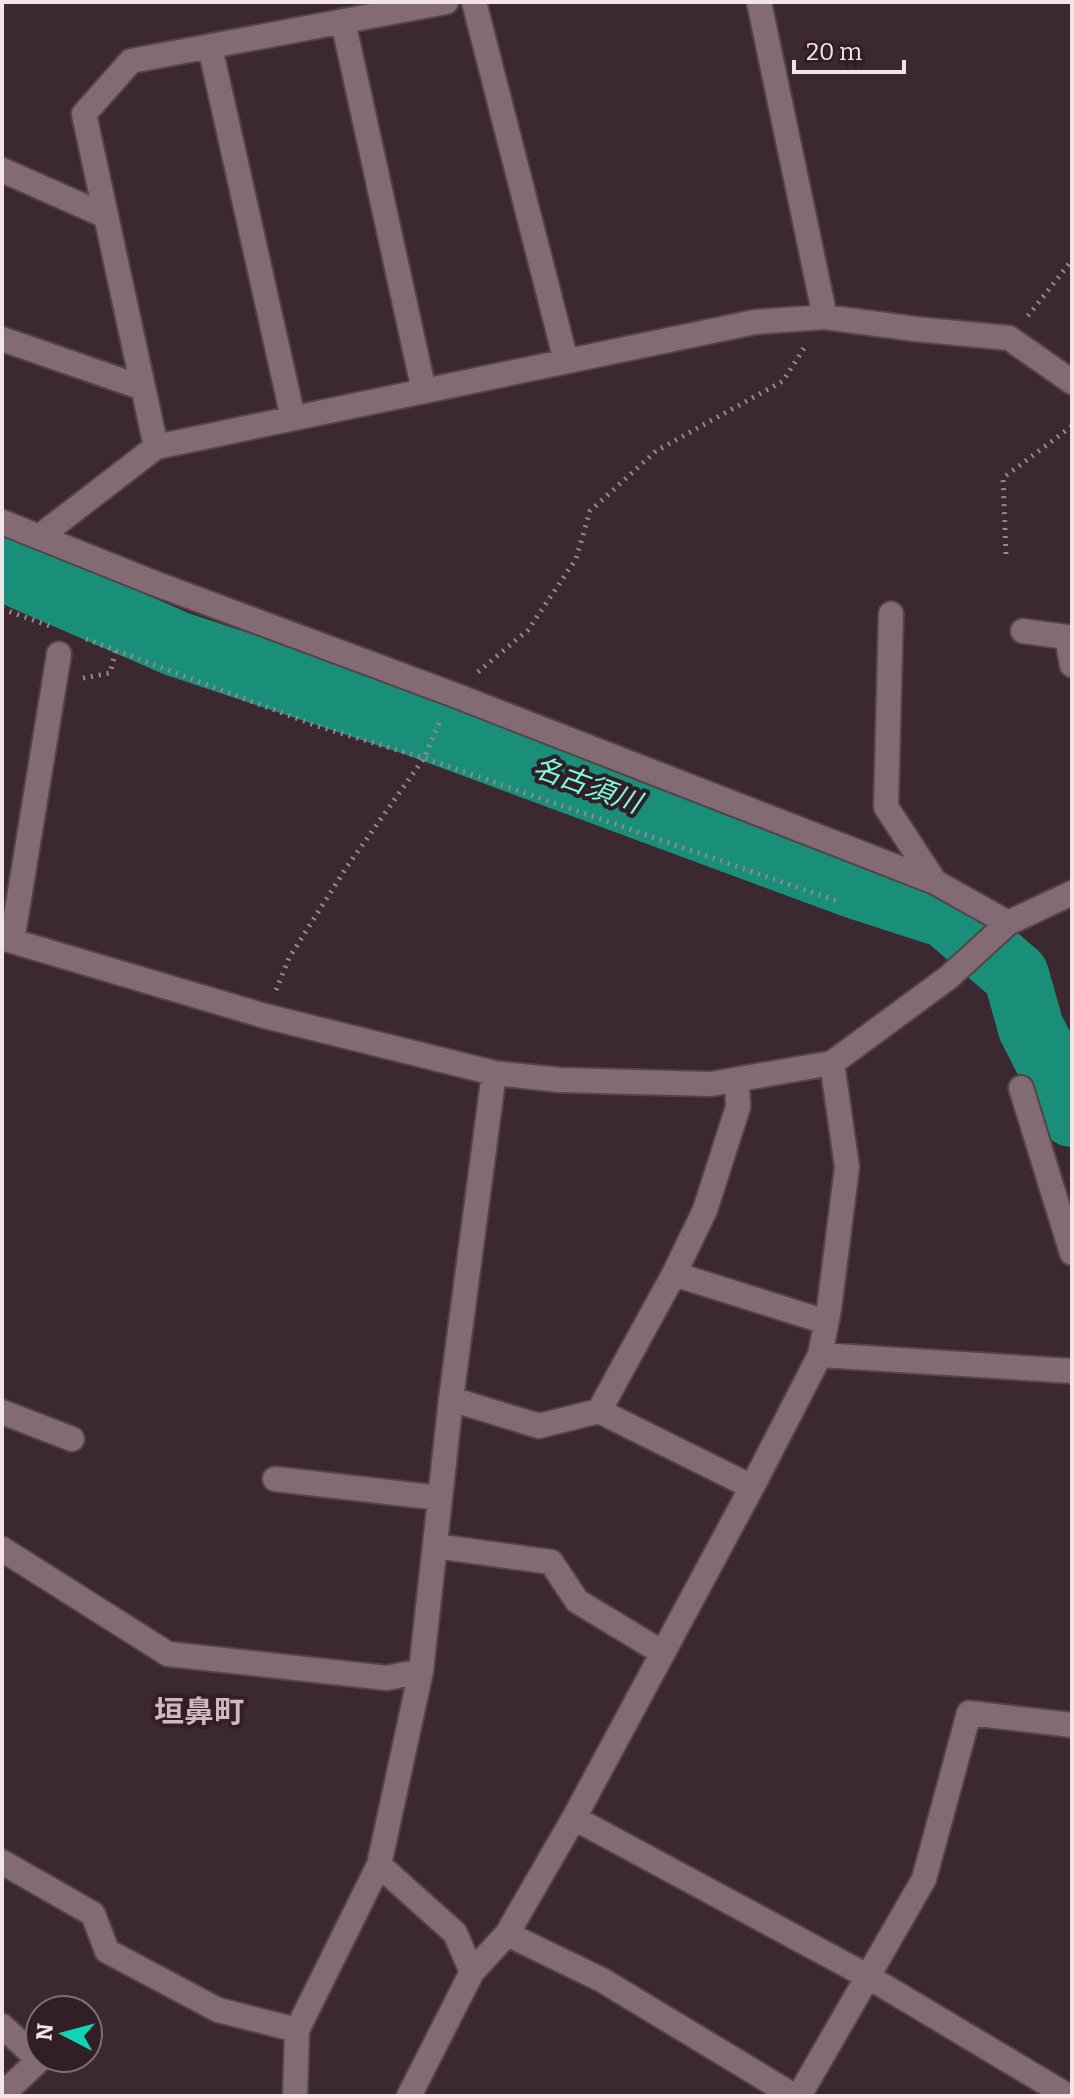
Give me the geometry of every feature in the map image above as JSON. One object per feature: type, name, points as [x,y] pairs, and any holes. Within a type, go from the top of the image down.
[{"type":"street","points":[[156,447],[84,114],[131,61],[446,2]]},
{"type":"street","points":[[474,2],[566,361]]},
{"type":"street","points":[[759,2],[825,317]]},
{"type":"street","points":[[343,21],[424,391]]},
{"type":"street","points":[[210,47],[293,418]]},
{"type":"street","points":[[2,170],[106,216]]},
{"type":"street","points":[[39,537],[156,447],[755,322],[825,317],[1009,338],[1072,382]]},
{"type":"street","points":[[2,339],[143,388]]},
{"type":"street","points":[[2,522],[935,882],[1008,923]]},
{"type":"street","points":[[891,614],[886,807],[935,882]]},
{"type":"street","points":[[1023,631],[1067,637],[1072,665]]},
{"type":"street","points":[[66,644],[54,684],[7,939],[265,1016],[494,1073],[560,1080],[711,1084],[832,1063],[949,977],[1008,923],[1072,893]]},
{"type":"street","points":[[409,2096],[472,1972],[507,1934],[574,1818],[820,1355],[847,1167],[832,1063]]},
{"type":"street","points":[[295,2096],[297,2030],[379,1865],[421,1671],[451,1399],[494,1073]]},
{"type":"street","points":[[599,1411],[674,1274],[705,1210],[738,1107],[737,1080]]},
{"type":"street","points":[[1021,1088],[1072,1253]]},
{"type":"street","points":[[674,1274],[826,1322]]},
{"type":"street","points":[[820,1355],[1072,1371]]},
{"type":"street","points":[[451,1399],[539,1426],[599,1411],[752,1487]]},
{"type":"street","points":[[2,1412],[72,1439]]},
{"type":"street","points":[[275,1479],[440,1498]]},
{"type":"street","points":[[435,1546],[551,1562],[577,1601],[663,1653]]},
{"type":"street","points":[[2,1549],[168,1654],[387,1678],[421,1671]]},
{"type":"street","points":[[507,1934],[602,1980],[796,2096],[924,1879],[969,1713],[1072,1725]]},
{"type":"street","points":[[574,1818],[867,1976],[1068,2096]]},
{"type":"street","points":[[2,1862],[93,1914],[107,1951],[218,2010],[297,2030]]},
{"type":"street","points":[[379,1865],[455,1933],[472,1972]]},
{"type":"street","points":[[2,2026],[39,2060],[2,2095]]},
{"type":"path","points":[[1009,338],[1072,260]]},
{"type":"path","points":[[265,1016],[289,958],[346,868],[424,756],[452,696],[528,630],[576,559],[590,511],[656,451],[783,381],[825,317]]},
{"type":"path","points":[[1006,554],[1003,478],[1072,426]]},
{"type":"path","points":[[2,609],[59,630]]},
{"type":"path","points":[[66,644],[116,650],[317,726],[424,756],[837,901]]},
{"type":"path","points":[[54,684],[110,673],[116,650]]},
{"type":"waterway","name":"名古須川","points":[[2,568],[177,644],[418,724],[856,886],[946,915],[1016,975],[1031,1028],[1072,1114]]},
{"type":"district","name":"垣鼻町","points":[[199,1712]]}]
